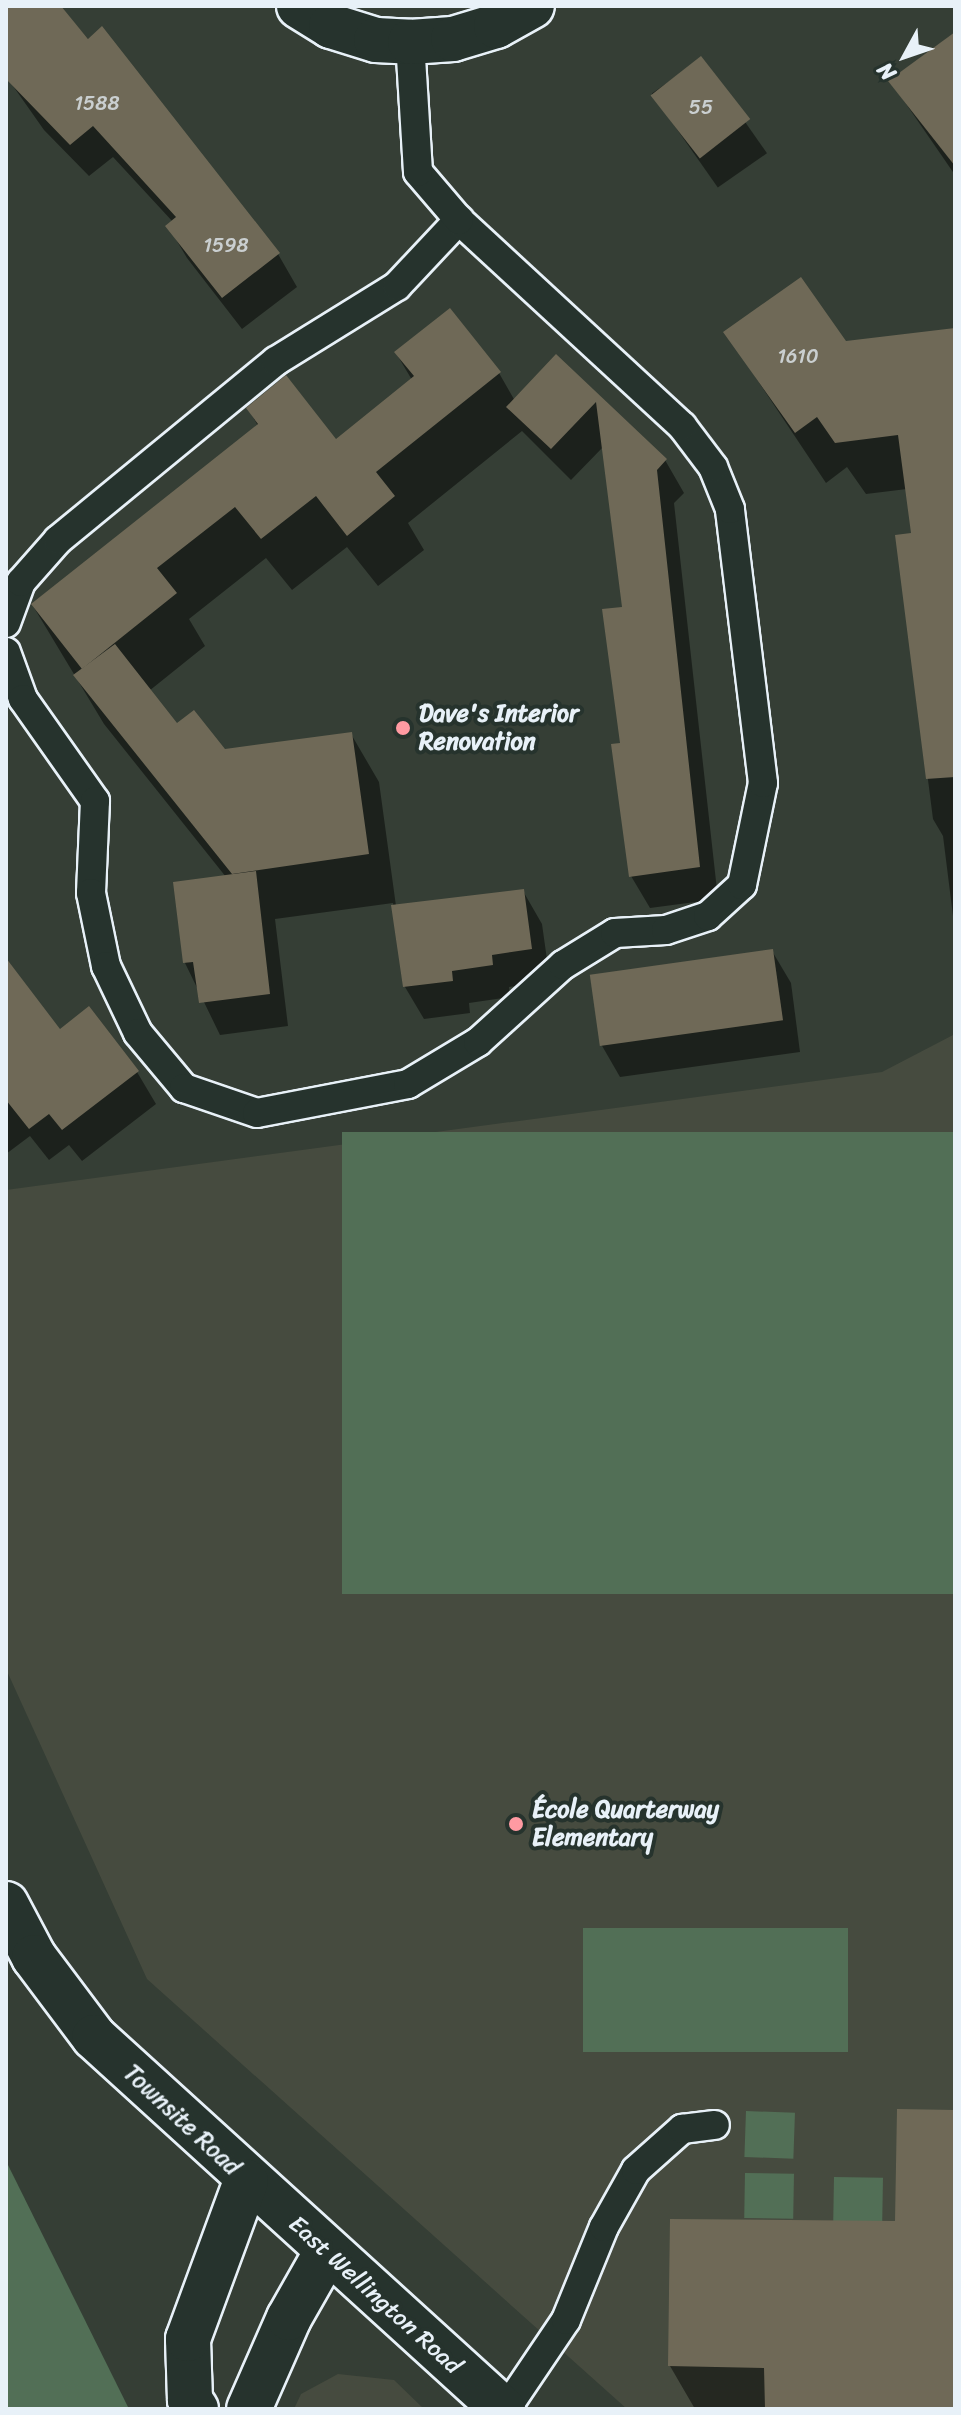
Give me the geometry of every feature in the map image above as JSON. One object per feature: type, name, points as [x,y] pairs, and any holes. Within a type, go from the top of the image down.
[{"type":"street","points":[[315,16],[376,40],[410,42],[453,39],[496,26],[532,6]]},
{"type":"street","name":"Townsite Road","points":[[6,1904],[34,1957],[94,2037],[246,2181],[188,2339],[190,2400],[196,2409]]},
{"type":"street","name":"East Wellington Road","points":[[246,2181],[504,2409]]},
{"type":"street","points":[[249,2409],[289,2318],[327,2251]]},
{"type":"lane","points":[[6,652],[23,699],[95,801],[91,893],[106,966],[138,1033],[184,1088],[257,1113],[408,1084],[478,1042],[563,965],[615,933],[666,930],[708,916],[742,885],[763,783],[730,509],[713,467],[682,426],[459,220],[418,172],[410,42]]},
{"type":"lane","points":[[6,623],[21,582],[58,540],[276,361],[397,286],[459,220]]},
{"type":"lane","points":[[504,2409],[566,2320],[604,2227],[636,2170],[682,2129],[715,2125]]},
{"type":"shaded area","name":"École Quarterway Elementary","points":[[955,1034],[955,2409],[627,2409],[147,1979],[6,1669],[6,1190],[882,1072]]},
{"type":"shaded area","points":[[338,2374],[394,2380],[424,2409],[294,2409],[301,2394]]},
{"type":"green space","points":[[342,1132],[955,1132],[955,1594],[342,1594]]},
{"type":"green space","points":[[583,1928],[848,1928],[848,2052],[583,2052]]},
{"type":"green space","points":[[746,2111],[795,2113],[793,2159],[744,2157]]},
{"type":"green space","points":[[6,2161],[129,2409],[6,2409]]},
{"type":"green space","points":[[745,2173],[794,2174],[793,2219],[744,2218]]},
{"type":"green space","points":[[834,2177],[883,2178],[882,2223],[833,2222]]},
{"type":"building","points":[[6,6],[61,6],[88,39],[102,26],[280,253],[222,298],[165,226],[176,217],[93,126],[70,145],[6,79]]},
{"type":"building","points":[[955,32],[955,166],[888,81]]},
{"type":"building","points":[[701,56],[750,119],[700,158],[651,95]]},
{"type":"building","points":[[801,277],[846,341],[955,328],[955,777],[926,779],[895,535],[911,533],[898,435],[835,443],[817,417],[795,433],[723,332]]},
{"type":"building","points":[[450,308],[501,372],[376,472],[395,496],[347,536],[316,496],[261,539],[235,507],[157,568],[177,593],[82,669],[31,604],[258,424],[246,408],[286,375],[336,439],[414,376],[394,352]]},
{"type":"building","points":[[556,354],[667,459],[657,470],[700,867],[629,877],[611,744],[620,743],[602,609],[622,607],[596,402],[551,449],[506,407]]},
{"type":"building","points":[[115,644],[177,723],[194,710],[225,749],[352,732],[369,854],[232,874],[73,675]]},
{"type":"building","points":[[256,871],[270,994],[199,1003],[193,962],[183,963],[173,882]]},
{"type":"building","points":[[524,889],[532,949],[492,955],[493,965],[452,971],[453,981],[403,987],[391,905]]},
{"type":"building","points":[[773,949],[783,1020],[600,1046],[590,975]]},
{"type":"building","points":[[6,958],[60,1029],[89,1006],[139,1071],[62,1130],[49,1114],[29,1129],[6,1100]]},
{"type":"building","points":[[897,2109],[955,2110],[955,2409],[765,2409],[764,2368],[668,2366],[670,2219],[895,2221]]},
{"type":"place","name":"Dave's Interior Renovation","points":[[403,728]]},
{"type":"place","name":"École Quarterway Elementary","points":[[516,1824]]}]
